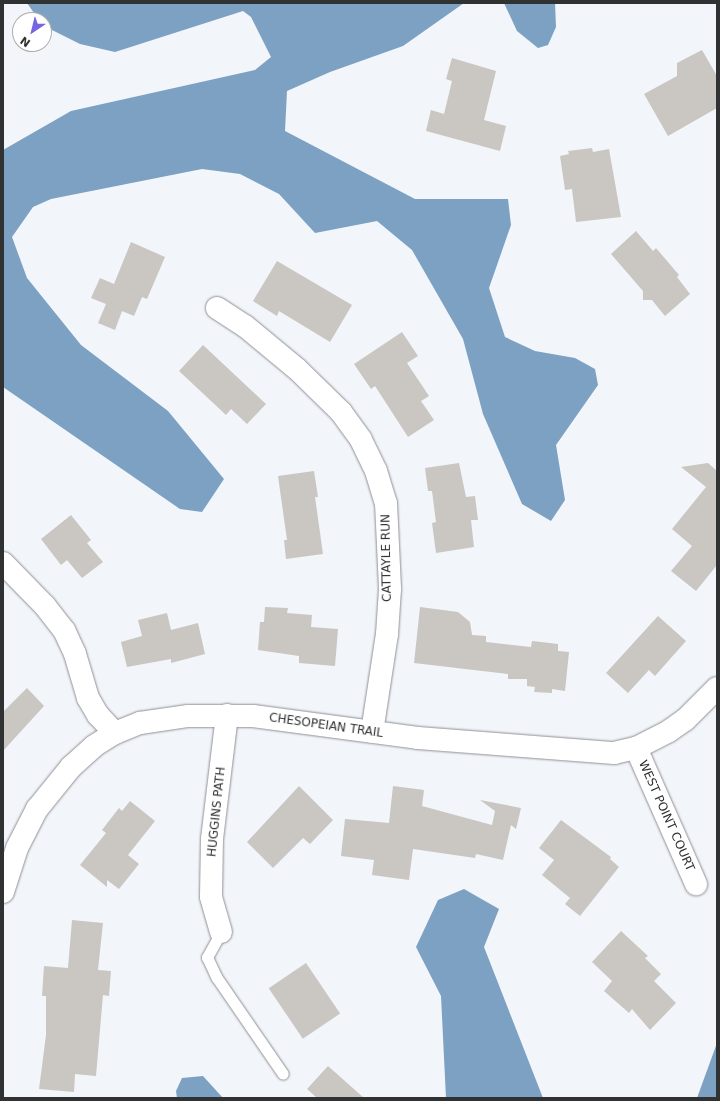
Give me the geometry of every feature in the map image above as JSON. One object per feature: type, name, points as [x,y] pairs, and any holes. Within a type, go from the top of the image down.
[{"type":"street","name":"CATTAYLE RUN","points":[[217,308],[245,326],[298,369],[342,412],[361,440],[376,471],[386,504],[390,589],[387,634],[372,732]]},
{"type":"street","points":[[3,563],[45,606],[64,630],[76,654],[88,698],[98,715],[115,733]]},
{"type":"street","name":"CHESOPEIAN TRAIL","points":[[3,892],[17,848],[37,809],[71,767],[94,746],[115,733],[140,723],[188,716],[227,715],[372,732],[530,748],[614,753],[636,748],[685,720],[717,688]]},
{"type":"street","name":"HUGGINS PATH","points":[[221,932],[211,896],[212,839],[227,715]]},
{"type":"street","name":"WEST POINT COURT","points":[[636,748],[696,884]]},
{"type":"lane","points":[[221,932],[207,957],[217,978],[284,1074]]},
{"type":"water","points":[[27,3],[464,3],[403,46],[330,72],[287,91],[285,131],[415,199],[508,199],[511,225],[489,288],[505,337],[535,351],[575,358],[595,369],[598,385],[556,445],[565,500],[551,521],[522,504],[483,414],[463,339],[412,250],[377,221],[315,233],[279,194],[240,174],[202,169],[51,199],[33,207],[12,237],[27,278],[81,345],[168,411],[224,479],[202,512],[180,509],[3,387],[3,150],[71,111],[255,70],[271,57],[251,17],[243,11],[115,52],[80,44],[52,30],[52,12],[33,12]]},
{"type":"water","points":[[504,3],[555,3],[556,27],[548,45],[538,48],[517,31]]},
{"type":"water","points":[[464,889],[499,909],[484,947],[543,1098],[446,1098],[441,996],[416,947],[438,900]]},
{"type":"water","points":[[717,1043],[717,1098],[697,1098]]},
{"type":"water","points":[[203,1076],[223,1098],[177,1098],[176,1091],[182,1078]]},
{"type":"building","points":[[702,50],[717,76],[717,108],[668,136],[644,94],[677,76],[677,63]]},
{"type":"building","points":[[452,58],[496,71],[484,120],[506,126],[500,151],[426,131],[431,110],[444,114],[452,81],[446,79]]},
{"type":"building","points":[[592,148],[593,152],[609,149],[621,217],[576,222],[572,189],[565,190],[560,156],[569,154],[568,151]]},
{"type":"building","points":[[636,231],[653,251],[656,248],[679,275],[677,277],[690,294],[665,316],[652,300],[643,300],[643,291],[611,254]]},
{"type":"building","points":[[131,242],[165,257],[147,299],[142,297],[134,316],[122,311],[115,330],[98,323],[106,304],[91,298],[100,278],[114,284]]},
{"type":"building","points":[[277,261],[352,305],[330,342],[279,311],[277,316],[253,301]]},
{"type":"building","points":[[402,332],[418,356],[407,363],[429,396],[421,401],[434,420],[408,437],[375,386],[371,389],[354,364]]},
{"type":"building","points":[[203,345],[266,404],[247,424],[231,409],[226,415],[179,371]]},
{"type":"building","points":[[459,463],[466,497],[475,496],[478,520],[471,520],[474,547],[436,553],[432,523],[436,522],[432,491],[428,491],[425,468]]},
{"type":"building","points":[[708,463],[717,471],[717,565],[696,591],[671,571],[692,546],[672,529],[706,487],[681,467]]},
{"type":"building","points":[[314,471],[318,497],[315,497],[323,554],[286,559],[284,540],[287,540],[278,476]]},
{"type":"building","points":[[71,515],[91,540],[87,543],[103,562],[82,578],[67,560],[61,565],[41,539]]},
{"type":"building","points":[[265,607],[288,608],[287,613],[312,615],[311,627],[338,629],[335,666],[299,663],[299,656],[258,650],[260,622],[264,622]]},
{"type":"building","points":[[420,607],[458,612],[470,622],[472,635],[486,636],[486,642],[531,647],[532,641],[558,644],[558,651],[569,652],[565,691],[552,689],[552,693],[534,692],[535,687],[527,686],[527,679],[508,679],[508,674],[414,663]]},
{"type":"building","points":[[167,613],[171,630],[198,623],[205,654],[171,663],[171,659],[127,667],[121,642],[142,636],[138,620]]},
{"type":"building","points":[[658,616],[686,641],[655,676],[649,670],[628,693],[606,673]]},
{"type":"building","points":[[27,688],[44,706],[3,751],[3,712]]},
{"type":"building","points":[[299,786],[333,820],[310,844],[303,838],[273,868],[247,842]]},
{"type":"building","points":[[393,786],[424,790],[422,806],[492,825],[495,811],[480,800],[521,808],[516,829],[511,825],[503,860],[476,854],[475,858],[413,849],[409,880],[372,875],[374,860],[341,856],[345,819],[389,823]]},
{"type":"building","points":[[130,801],[155,821],[128,855],[139,864],[119,889],[107,880],[107,887],[80,865],[106,833],[102,830],[119,808],[122,811]]},
{"type":"building","points":[[561,820],[611,857],[610,859],[619,867],[580,916],[565,904],[570,898],[542,875],[554,860],[539,848]]},
{"type":"building","points":[[72,920],[103,923],[98,970],[111,971],[109,996],[103,995],[96,1076],[75,1074],[74,1092],[39,1089],[46,1035],[46,996],[42,996],[44,966],[68,968]]},
{"type":"building","points":[[621,931],[648,956],[645,958],[661,974],[654,981],[676,1003],[650,1030],[632,1009],[629,1013],[604,991],[612,981],[592,962]]},
{"type":"building","points":[[306,963],[340,1014],[303,1039],[269,988]]},
{"type":"building","points":[[328,1066],[364,1098],[317,1098],[307,1089]]}]
